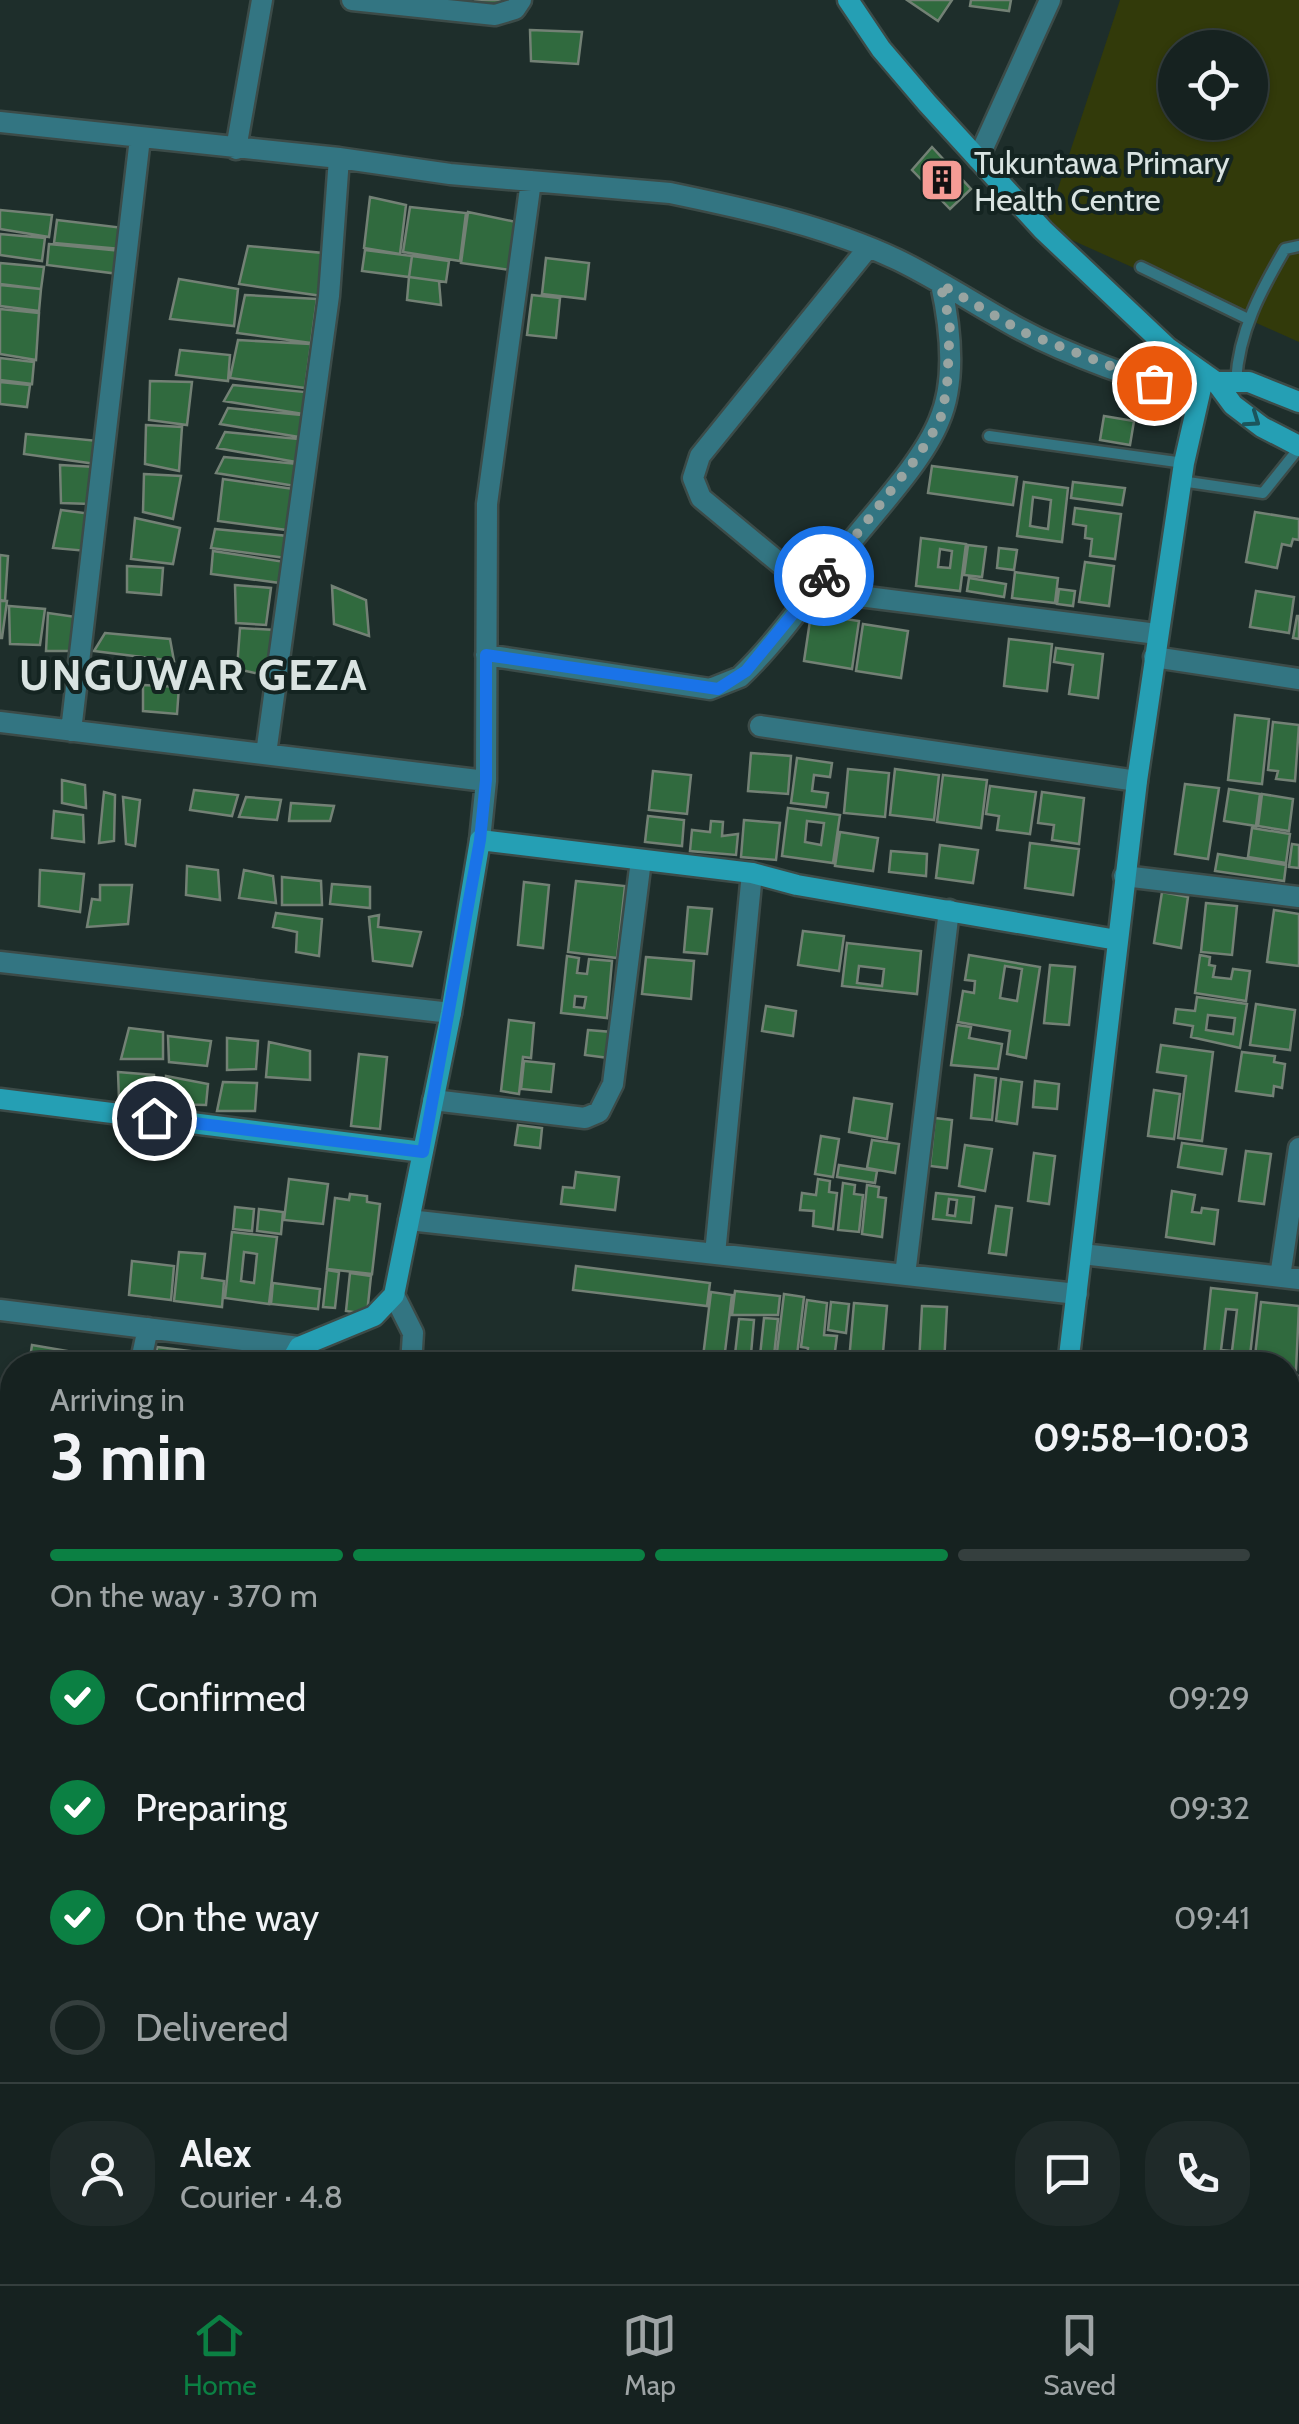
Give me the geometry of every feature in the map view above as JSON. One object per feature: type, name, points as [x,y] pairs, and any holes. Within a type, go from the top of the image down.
[{"type":"street","points":[[236,149],[262,0]]},
{"type":"street","points":[[352,0],[495,15],[515,10],[521,0]]},
{"type":"street","points":[[848,0],[881,49],[1055,242],[1168,348],[1248,416],[1299,447]]},
{"type":"street","points":[[978,159],[1050,0]]},
{"type":"street","points":[[0,122],[339,158],[450,174],[670,192],[806,226],[868,248],[1023,332],[1154,383],[1264,386],[1299,402]]},
{"type":"street","points":[[71,731],[140,138]]},
{"type":"street","points":[[266,754],[328,296],[339,158]]},
{"type":"street","points":[[302,1352],[374,1316],[394,1295],[451,1013],[486,780],[487,504],[531,181]]},
{"type":"street","points":[[868,248],[700,456],[693,478],[701,498],[812,590],[1157,634]]},
{"type":"street","points":[[486,655],[718,689],[746,671],[918,456],[940,421],[947,388],[950,322],[940,284]]},
{"type":"street","points":[[1070,1352],[1116,940],[1157,634],[1182,472],[1213,383]]},
{"type":"street","points":[[1154,657],[1299,679]]},
{"type":"street","points":[[0,722],[486,780]]},
{"type":"street","points":[[760,726],[1136,781]]},
{"type":"street","points":[[480,840],[752,873],[797,885],[1116,940]]},
{"type":"street","points":[[433,1100],[585,1118],[599,1112],[613,1084],[641,860]]},
{"type":"street","points":[[716,1254],[752,873]]},
{"type":"street","points":[[1124,876],[1299,897]]},
{"type":"street","points":[[905,1275],[949,910]]},
{"type":"street","points":[[0,962],[451,1013]]},
{"type":"street","points":[[0,1098],[423,1152]]},
{"type":"street","points":[[1082,1254],[1290,1278],[1299,1148]]},
{"type":"street","points":[[409,1220],[1077,1294]]},
{"type":"street","points":[[394,1295],[412,1333],[411,1352]]},
{"type":"street","points":[[0,1310],[148,1328],[273,1352]]},
{"type":"street","points":[[143,1352],[148,1328]]},
{"type":"lane","points":[[1213,383],[1240,346],[1248,319],[1285,249],[1299,246]]},
{"type":"lane","points":[[1142,267],[1248,319]]},
{"type":"lane","points":[[989,436],[1182,472],[1263,493],[1299,447]]},
{"type":"green space","points":[[1120,0],[1299,0],[1299,342],[1045,228]]},
{"type":"building","points":[[475,0],[515,0],[513,8],[474,8]]},
{"type":"building","points":[[907,0],[952,0],[938,21]]},
{"type":"building","points":[[971,0],[1011,0],[1009,11],[970,6]]},
{"type":"building","points":[[530,30],[582,32],[578,64],[531,61]]},
{"type":"building","name":"Tukuntawa Primary Health Centre","points":[[932,147],[971,189],[950,209],[912,170]]},
{"type":"building","points":[[370,197],[406,205],[400,254],[364,248]]},
{"type":"building","points":[[410,207],[466,213],[460,261],[403,252]]},
{"type":"building","points":[[0,210],[52,215],[49,237],[0,229]]},
{"type":"building","points":[[468,212],[516,222],[510,270],[461,263]]},
{"type":"building","points":[[57,220],[124,228],[121,249],[54,243]]},
{"type":"building","points":[[0,234],[45,238],[42,261],[0,255]]},
{"type":"building","points":[[49,244],[122,251],[119,274],[47,265]]},
{"type":"building","points":[[248,246],[323,253],[322,296],[239,284]]},
{"type":"building","points":[[365,250],[412,256],[409,277],[362,271]]},
{"type":"building","points":[[412,256],[449,261],[446,282],[409,277]]},
{"type":"building","points":[[546,258],[589,263],[585,299],[542,294]]},
{"type":"building","points":[[0,263],[44,267],[41,289],[0,284]]},
{"type":"building","points":[[409,277],[439,281],[441,305],[407,300]]},
{"type":"building","points":[[179,279],[238,289],[234,326],[170,319]]},
{"type":"building","points":[[0,285],[41,289],[39,311],[0,306]]},
{"type":"building","points":[[245,295],[317,299],[311,343],[237,333]]},
{"type":"building","points":[[532,295],[560,298],[556,338],[527,335]]},
{"type":"building","points":[[0,309],[39,313],[36,360],[0,354]]},
{"type":"building","points":[[238,340],[311,344],[305,388],[230,378]]},
{"type":"building","points":[[180,350],[230,355],[228,381],[176,375]]},
{"type":"building","points":[[0,358],[34,362],[32,384],[0,380]]},
{"type":"building","points":[[150,381],[192,382],[187,425],[149,420]]},
{"type":"building","points":[[0,382],[30,385],[27,407],[0,404]]},
{"type":"building","points":[[233,385],[305,392],[303,414],[224,401]]},
{"type":"building","points":[[228,408],[302,415],[299,437],[220,424]]},
{"type":"building","points":[[1104,416],[1134,421],[1130,445],[1100,440]]},
{"type":"building","points":[[146,425],[182,427],[179,471],[145,464]]},
{"type":"building","points":[[225,432],[299,439],[296,462],[217,448]]},
{"type":"building","points":[[26,434],[99,441],[96,464],[24,454]]},
{"type":"building","points":[[224,457],[298,464],[295,486],[216,473]]},
{"type":"building","points":[[60,465],[96,467],[91,504],[61,503]]},
{"type":"building","points":[[932,466],[1017,477],[1013,505],[928,493]]},
{"type":"building","points":[[144,474],[181,476],[173,519],[143,512]]},
{"type":"building","points":[[223,479],[294,489],[287,530],[218,521]]},
{"type":"building","points":[[1024,482],[1068,488],[1062,542],[1017,536]],"holes":[[[1033,497],[1051,500],[1048,529],[1030,526]]]},
{"type":"building","points":[[1073,482],[1125,488],[1122,505],[1071,498]]},
{"type":"building","points":[[1075,508],[1121,514],[1115,559],[1090,556],[1092,539],[1085,538],[1086,526],[1073,524]]},
{"type":"building","points":[[61,510],[92,514],[87,551],[53,548]]},
{"type":"building","points":[[1255,512],[1299,519],[1299,540],[1293,539],[1291,546],[1282,544],[1277,568],[1246,562]]},
{"type":"building","points":[[135,518],[180,528],[173,564],[131,559]]},
{"type":"building","points":[[215,529],[288,536],[286,558],[211,548]]},
{"type":"building","points":[[921,538],[966,544],[960,591],[916,586]],"holes":[[[940,549],[952,551],[950,568],[938,567]]]},
{"type":"building","points":[[968,545],[986,547],[982,577],[964,575]]},
{"type":"building","points":[[999,548],[1017,550],[1014,570],[997,568]]},
{"type":"building","points":[[213,551],[285,562],[280,583],[211,574]]},
{"type":"building","points":[[0,555],[8,556],[5,601],[0,600]]},
{"type":"building","points":[[1085,562],[1114,566],[1109,606],[1079,602]]},
{"type":"building","points":[[127,566],[163,568],[161,595],[127,592]]},
{"type":"building","points":[[1015,572],[1058,578],[1055,603],[1012,598]]},
{"type":"building","points":[[969,578],[1006,584],[1004,597],[967,591]]},
{"type":"building","points":[[235,585],[271,588],[266,625],[236,623]]},
{"type":"building","points":[[332,586],[366,600],[369,636],[334,624]]},
{"type":"building","points":[[1059,589],[1075,591],[1073,606],[1057,604]]},
{"type":"building","points":[[1256,591],[1294,597],[1289,633],[1250,627]]},
{"type":"building","points":[[0,601],[7,601],[2,638],[0,638]]},
{"type":"building","points":[[9,606],[45,609],[40,645],[10,644]]},
{"type":"building","points":[[48,613],[76,617],[73,651],[46,651]]},
{"type":"building","points":[[811,614],[859,621],[852,669],[804,661]]},
{"type":"building","points":[[1299,616],[1299,639],[1293,638]]},
{"type":"building","points":[[863,624],[908,631],[901,678],[856,671]]},
{"type":"building","points":[[240,628],[276,630],[269,676],[237,669]]},
{"type":"building","points":[[105,633],[170,639],[174,661],[94,651]]},
{"type":"building","points":[[1009,639],[1052,644],[1047,691],[1004,686]]},
{"type":"building","points":[[1056,648],[1103,654],[1098,698],[1069,694],[1073,665],[1054,662]]},
{"type":"building","points":[[143,685],[179,687],[177,714],[143,711]]},
{"type":"building","points":[[1235,715],[1269,719],[1262,784],[1228,780]]},
{"type":"building","points":[[1273,722],[1299,725],[1295,781],[1276,779],[1278,771],[1268,770]]},
{"type":"building","points":[[751,753],[791,756],[788,794],[748,791]]},
{"type":"building","points":[[797,758],[832,763],[830,777],[814,775],[812,791],[828,793],[826,807],[791,803]]},
{"type":"building","points":[[848,769],[889,773],[885,817],[844,813]]},
{"type":"building","points":[[895,769],[939,775],[934,820],[890,815]]},
{"type":"building","points":[[653,771],[691,775],[687,814],[649,810]]},
{"type":"building","points":[[943,775],[987,780],[981,828],[937,822]]},
{"type":"building","points":[[62,780],[85,785],[86,808],[62,803]]},
{"type":"building","points":[[1185,784],[1219,788],[1208,859],[1175,854]]},
{"type":"building","points":[[990,786],[1036,792],[1030,834],[997,830],[999,816],[986,814]]},
{"type":"building","points":[[1229,789],[1260,794],[1256,826],[1224,821]]},
{"type":"building","points":[[194,790],[238,795],[232,816],[190,810]]},
{"type":"building","points":[[104,792],[115,795],[114,841],[99,843]]},
{"type":"building","points":[[1042,792],[1084,798],[1079,844],[1052,840],[1054,825],[1038,823]]},
{"type":"building","points":[[1262,794],[1293,799],[1289,831],[1258,826]]},
{"type":"building","points":[[123,797],[140,800],[135,846],[126,844]]},
{"type":"building","points":[[246,797],[281,800],[277,820],[239,817]]},
{"type":"building","points":[[291,803],[334,806],[330,821],[289,821]]},
{"type":"building","points":[[788,808],[840,815],[833,863],[782,856]],"holes":[[[807,821],[824,823],[821,845],[805,842]]]},
{"type":"building","points":[[54,811],[83,815],[84,842],[52,838]]},
{"type":"building","points":[[648,816],[684,820],[682,846],[645,842]]},
{"type":"building","points":[[744,820],[780,823],[776,860],[741,857]]},
{"type":"building","points":[[711,821],[723,822],[722,836],[738,834],[736,855],[690,851],[692,830],[710,832]]},
{"type":"building","points":[[1252,828],[1290,834],[1286,863],[1248,857]]},
{"type":"building","points":[[840,832],[878,838],[873,871],[835,866]]},
{"type":"building","points":[[1030,843],[1079,849],[1073,895],[1025,888]]},
{"type":"building","points":[[1292,844],[1299,845],[1299,868],[1289,867]]},
{"type":"building","points":[[940,845],[978,850],[973,883],[936,878]]},
{"type":"building","points":[[891,851],[927,854],[926,876],[889,872]]},
{"type":"building","points":[[1218,854],[1286,865],[1284,881],[1215,871]]},
{"type":"building","points":[[187,866],[218,870],[220,900],[186,895]]},
{"type":"building","points":[[40,870],[84,874],[80,912],[39,906]]},
{"type":"building","points":[[244,870],[273,876],[276,903],[239,898]]},
{"type":"building","points":[[282,877],[321,881],[322,905],[282,905]]},
{"type":"building","points":[[576,881],[625,886],[617,958],[568,952]]},
{"type":"building","points":[[524,882],[549,885],[543,948],[518,945]]},
{"type":"building","points":[[332,884],[370,887],[370,908],[330,904]]},
{"type":"building","points":[[100,885],[132,885],[128,924],[87,927],[92,899],[100,900]]},
{"type":"building","points":[[1162,892],[1188,897],[1181,948],[1154,943]]},
{"type":"building","points":[[1206,903],[1237,906],[1232,955],[1201,952]]},
{"type":"building","points":[[688,907],[712,909],[707,954],[684,952]]},
{"type":"building","points":[[1274,910],[1299,914],[1299,966],[1267,962]]},
{"type":"building","points":[[276,913],[322,919],[319,956],[296,952],[297,932],[273,927]]},
{"type":"building","points":[[379,915],[378,927],[421,932],[412,966],[373,961],[369,917]]},
{"type":"building","points":[[803,931],[844,936],[839,971],[798,965]]},
{"type":"building","points":[[847,943],[921,951],[917,994],[842,986]],"holes":[[[859,966],[884,969],[882,986],[857,983]]]},
{"type":"building","points":[[969,955],[1040,967],[1026,1058],[1007,1054],[1010,1031],[958,1022],[963,991],[974,993],[975,981],[965,980]],"holes":[[[1005,966],[1022,969],[1017,1001],[1000,998]]]},
{"type":"building","points":[[1200,955],[1210,957],[1209,965],[1215,966],[1213,977],[1231,979],[1233,969],[1250,971],[1246,1001],[1195,993]]},
{"type":"building","points":[[567,956],[579,958],[577,973],[587,974],[589,959],[612,961],[607,1018],[561,1013]],"holes":[[[575,996],[586,997],[584,1008],[574,1007]]]},
{"type":"building","points":[[646,957],[694,961],[691,999],[642,994]]},
{"type":"building","points":[[1050,965],[1075,967],[1069,1025],[1044,1023]]},
{"type":"building","points":[[1197,997],[1247,1004],[1240,1048],[1191,1037],[1193,1026],[1174,1023],[1176,1009],[1195,1011]],"holes":[[[1208,1015],[1235,1018],[1233,1034],[1206,1030]]]},
{"type":"building","points":[[1256,1004],[1295,1010],[1290,1050],[1250,1045]]},
{"type":"building","points":[[766,1006],[796,1011],[793,1036],[762,1031]]},
{"type":"building","points":[[509,1020],[534,1023],[531,1058],[523,1057],[519,1094],[501,1091]]},
{"type":"building","points":[[957,1025],[971,1027],[969,1038],[1002,1044],[998,1069],[951,1065]]},
{"type":"building","points":[[129,1028],[163,1032],[163,1059],[121,1059]]},
{"type":"building","points":[[588,1030],[612,1032],[609,1058],[585,1055]]},
{"type":"building","points":[[168,1036],[211,1041],[207,1066],[169,1062]]},
{"type":"building","points":[[227,1038],[258,1041],[256,1069],[227,1070]]},
{"type":"building","points":[[269,1042],[310,1051],[310,1080],[266,1077]]},
{"type":"building","points":[[1161,1045],[1213,1052],[1202,1141],[1178,1138],[1186,1076],[1157,1072]]},
{"type":"building","points":[[1242,1052],[1275,1056],[1274,1062],[1285,1064],[1282,1088],[1274,1086],[1273,1096],[1236,1091]]},
{"type":"building","points":[[359,1054],[387,1057],[380,1129],[351,1126]]},
{"type":"building","points":[[524,1061],[554,1064],[551,1092],[521,1089]]},
{"type":"building","points":[[118,1072],[154,1075],[155,1101],[119,1099]]},
{"type":"building","points":[[975,1075],[996,1078],[992,1120],[971,1118]]},
{"type":"building","points":[[166,1076],[208,1084],[206,1105],[165,1104]]},
{"type":"building","points":[[1001,1079],[1022,1082],[1017,1124],[996,1121]]},
{"type":"building","points":[[1035,1081],[1059,1084],[1057,1109],[1033,1107]]},
{"type":"building","points":[[223,1082],[257,1083],[255,1111],[217,1111]]},
{"type":"building","points":[[1154,1090],[1180,1094],[1174,1139],[1148,1136]]},
{"type":"building","points":[[854,1098],[892,1104],[887,1139],[849,1132]]},
{"type":"building","points":[[935,1118],[952,1120],[947,1168],[930,1166]]},
{"type":"building","points":[[518,1125],[542,1128],[540,1148],[515,1145]]},
{"type":"building","points":[[821,1136],[839,1139],[833,1177],[815,1174]]},
{"type":"building","points":[[872,1140],[899,1144],[895,1173],[867,1168]]},
{"type":"building","points":[[1182,1143],[1226,1149],[1222,1174],[1178,1167]]},
{"type":"building","points":[[965,1145],[992,1149],[985,1191],[959,1186]]},
{"type":"building","points":[[1246,1151],[1271,1154],[1264,1204],[1239,1201]]},
{"type":"building","points":[[1034,1153],[1055,1156],[1049,1204],[1028,1201]]},
{"type":"building","points":[[839,1165],[877,1171],[875,1183],[837,1177]]},
{"type":"building","points":[[576,1172],[619,1177],[615,1210],[561,1204],[563,1187],[574,1188]]},
{"type":"building","points":[[289,1179],[328,1184],[323,1224],[284,1220]]},
{"type":"building","points":[[818,1179],[830,1181],[829,1192],[837,1193],[833,1229],[813,1226],[814,1211],[800,1210],[802,1193],[816,1195]]},
{"type":"building","points":[[843,1183],[855,1185],[854,1194],[863,1195],[859,1232],[838,1230]]},
{"type":"building","points":[[867,1185],[879,1187],[878,1197],[886,1198],[882,1237],[862,1234]]},
{"type":"building","points":[[1172,1191],[1195,1195],[1192,1212],[1201,1213],[1202,1208],[1218,1210],[1214,1244],[1166,1237]]},
{"type":"building","points":[[936,1193],[974,1197],[971,1223],[933,1219]],"holes":[[[949,1199],[957,1200],[955,1216],[947,1215]]]},
{"type":"building","points":[[350,1194],[367,1196],[367,1202],[380,1204],[372,1274],[327,1269],[335,1198],[349,1200]]},
{"type":"building","points":[[996,1206],[1012,1208],[1006,1255],[989,1253]]},
{"type":"building","points":[[235,1207],[254,1209],[252,1231],[233,1229]]},
{"type":"building","points":[[259,1209],[283,1212],[281,1234],[257,1231]]},
{"type":"building","points":[[232,1232],[277,1237],[269,1304],[225,1298]],"holes":[[[244,1252],[257,1254],[254,1283],[241,1281]]]},
{"type":"building","points":[[179,1252],[205,1254],[202,1278],[224,1281],[222,1307],[174,1301]]},
{"type":"building","points":[[132,1261],[174,1266],[171,1300],[129,1295]]},
{"type":"building","points":[[576,1266],[710,1283],[707,1306],[573,1290]]},
{"type":"building","points":[[327,1270],[339,1272],[335,1308],[323,1307]]},
{"type":"building","points":[[350,1273],[371,1276],[367,1314],[346,1311]]},
{"type":"building","points":[[273,1283],[320,1289],[318,1309],[271,1304]]},
{"type":"building","points":[[1211,1288],[1257,1293],[1250,1352],[1204,1352]],"holes":[[[1226,1309],[1237,1310],[1232,1351],[1221,1350]]]},
{"type":"building","points":[[735,1291],[780,1296],[778,1315],[732,1315]]},
{"type":"building","points":[[711,1292],[732,1295],[725,1352],[704,1352]]},
{"type":"building","points":[[784,1294],[804,1297],[797,1352],[777,1352]]},
{"type":"building","points":[[807,1300],[827,1303],[824,1335],[837,1336],[835,1352],[808,1352],[808,1348],[801,1347]]},
{"type":"building","points":[[831,1302],[849,1304],[846,1333],[828,1330]]},
{"type":"building","points":[[1261,1302],[1299,1306],[1297,1352],[1255,1352]]},
{"type":"building","points":[[854,1303],[887,1306],[883,1352],[850,1352]]},
{"type":"building","points":[[922,1306],[947,1307],[945,1352],[920,1352]]},
{"type":"building","points":[[764,1318],[778,1319],[774,1352],[760,1352]]},
{"type":"building","points":[[739,1319],[754,1320],[751,1352],[735,1352]]},
{"type":"building","points":[[32,1345],[73,1352],[31,1352]]},
{"type":"building","points":[[157,1347],[199,1352],[156,1352]]},
{"type":"way so far","points":[[824,576],[918,456],[940,421],[947,388],[950,322],[940,284],[1023,332],[1154,383]]},
{"type":"place","name":"Tukuntawa Primary Health Centre","points":[[942,180]]},
{"type":"district","name":"UNGUWAR GEZA","points":[[194,675]]},
{"type":"route","points":[[154,1118],[423,1152],[480,840],[486,780],[486,655],[718,689],[746,671],[824,576]]}]
